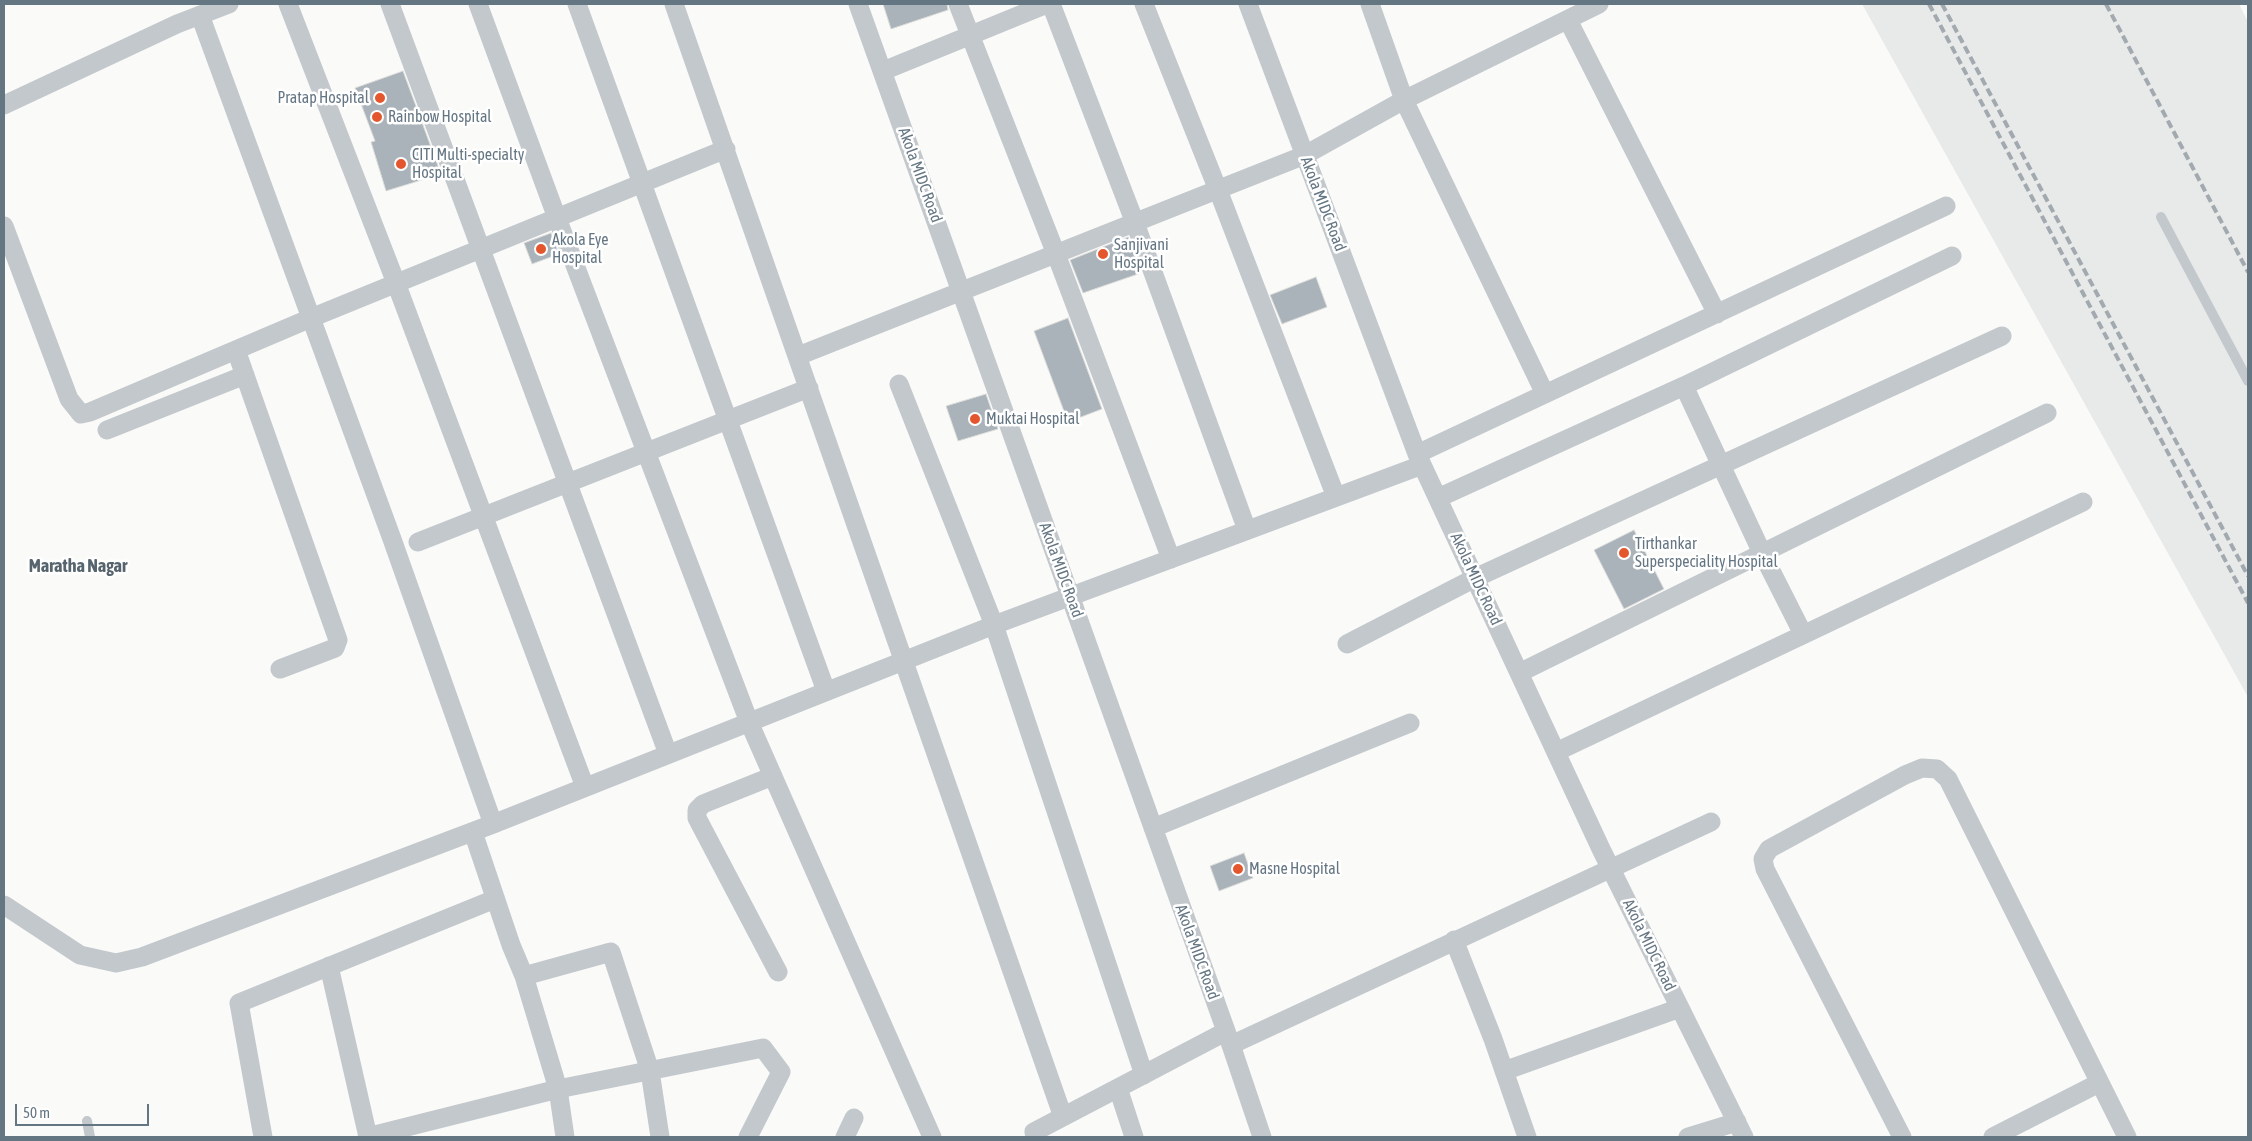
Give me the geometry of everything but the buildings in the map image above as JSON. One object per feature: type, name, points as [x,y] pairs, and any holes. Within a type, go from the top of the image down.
[{"type":"street","points":[[4,105],[200,15],[229,4]]},
{"type":"street","points":[[288,4],[396,284],[585,787]]},
{"type":"street","points":[[390,4],[668,754]]},
{"type":"street","points":[[478,4],[557,218],[749,722],[932,1137]]},
{"type":"street","points":[[577,4],[826,691]]},
{"type":"street","points":[[674,4],[1063,1117]]},
{"type":"street","name":"Akola MIDC Road","points":[[858,4],[1262,1137]]},
{"type":"street","points":[[958,4],[1056,254],[1171,559]]},
{"type":"street","points":[[883,71],[1047,4]]},
{"type":"street","points":[[1051,4],[1135,223],[1247,530]]},
{"type":"street","points":[[1144,4],[1336,497]]},
{"type":"street","name":"Akola MIDC Road","points":[[1248,4],[1420,459],[1601,849],[1613,869],[1740,1130]]},
{"type":"street","points":[[1370,4],[1404,100],[1545,394]]},
{"type":"street","points":[[798,356],[1305,155],[1404,100],[1599,4]]},
{"type":"street","points":[[200,15],[392,539],[493,824]]},
{"type":"street","points":[[1568,20],[1717,314]]},
{"type":"street","points":[[4,226],[69,399],[81,414],[90,412],[311,318],[726,149]]},
{"type":"street","points":[[4,905],[80,955],[116,963],[151,954],[473,832],[994,625],[1336,497],[1420,459],[1545,394],[1946,206]]},
{"type":"street","points":[[1438,498],[1684,386],[1952,256]]},
{"type":"street","points":[[1347,644],[1475,578],[2002,336]]},
{"type":"street","points":[[236,350],[338,640],[335,648],[280,669]]},
{"type":"street","points":[[107,430],[245,375]]},
{"type":"street","points":[[900,384],[994,625],[1144,1075]]},
{"type":"street","points":[[1684,386],[1762,554],[1803,634]]},
{"type":"street","points":[[418,542],[809,388]]},
{"type":"street","points":[[1519,673],[2047,413]]},
{"type":"street","points":[[1556,752],[2083,502]]},
{"type":"street","points":[[1153,828],[1410,723]]},
{"type":"street","points":[[1902,1137],[1765,869],[1763,858],[1769,850],[1922,768],[1937,769],[1948,779],[2127,1137]]},
{"type":"street","points":[[773,776],[703,804],[697,810],[697,818],[778,972]]},
{"type":"street","points":[[1035,1137],[1034,1132],[1144,1075],[1454,940],[1613,869],[1711,822]]},
{"type":"street","points":[[473,832],[511,945],[524,976],[558,1089],[565,1137]]},
{"type":"street","points":[[263,1137],[239,1003],[495,899]]},
{"type":"street","points":[[1454,940],[1527,1137]]},
{"type":"street","points":[[524,976],[611,952],[650,1071],[660,1137]]},
{"type":"street","points":[[329,966],[367,1137],[558,1089],[764,1048],[781,1072],[748,1137]]},
{"type":"street","points":[[1504,1071],[1680,1008]]},
{"type":"street","points":[[1993,1137],[2100,1083]]},
{"type":"street","points":[[1118,1088],[1134,1137]]},
{"type":"street","points":[[845,1137],[854,1118]]},
{"type":"street","points":[[1688,1137],[1740,1130]]},
{"type":"lane","points":[[2161,217],[2248,381]]},
{"type":"lane","points":[[87,1121],[90,1137]]},
{"type":"shaded area","points":[[1862,4],[2239,4],[2248,22],[2248,697]]},
{"type":"railway","points":[[1929,4],[2248,603]]},
{"type":"railway","points":[[1942,4],[2248,576]]},
{"type":"railway","points":[[2106,4],[2248,272]]},
{"type":"place","name":"Pratap Hospital","points":[[380,98]]},
{"type":"place","name":"Rainbow Hospital","points":[[377,117]]},
{"type":"place","name":"CITI Multi-specialty Hospital","points":[[401,164]]},
{"type":"place","name":"Akola Eye Hospital","points":[[541,249]]},
{"type":"place","name":"Sanjivani Hospital","points":[[1103,254]]},
{"type":"place","name":"Muktai Hospital","points":[[975,419]]},
{"type":"place","name":"Tirthankar Superspeciality Hospital","points":[[1624,553]]},
{"type":"place","name":"Masne Hospital","points":[[1238,869]]},
{"type":"district","name":"Maratha Nagar","points":[[78,566]]}]
